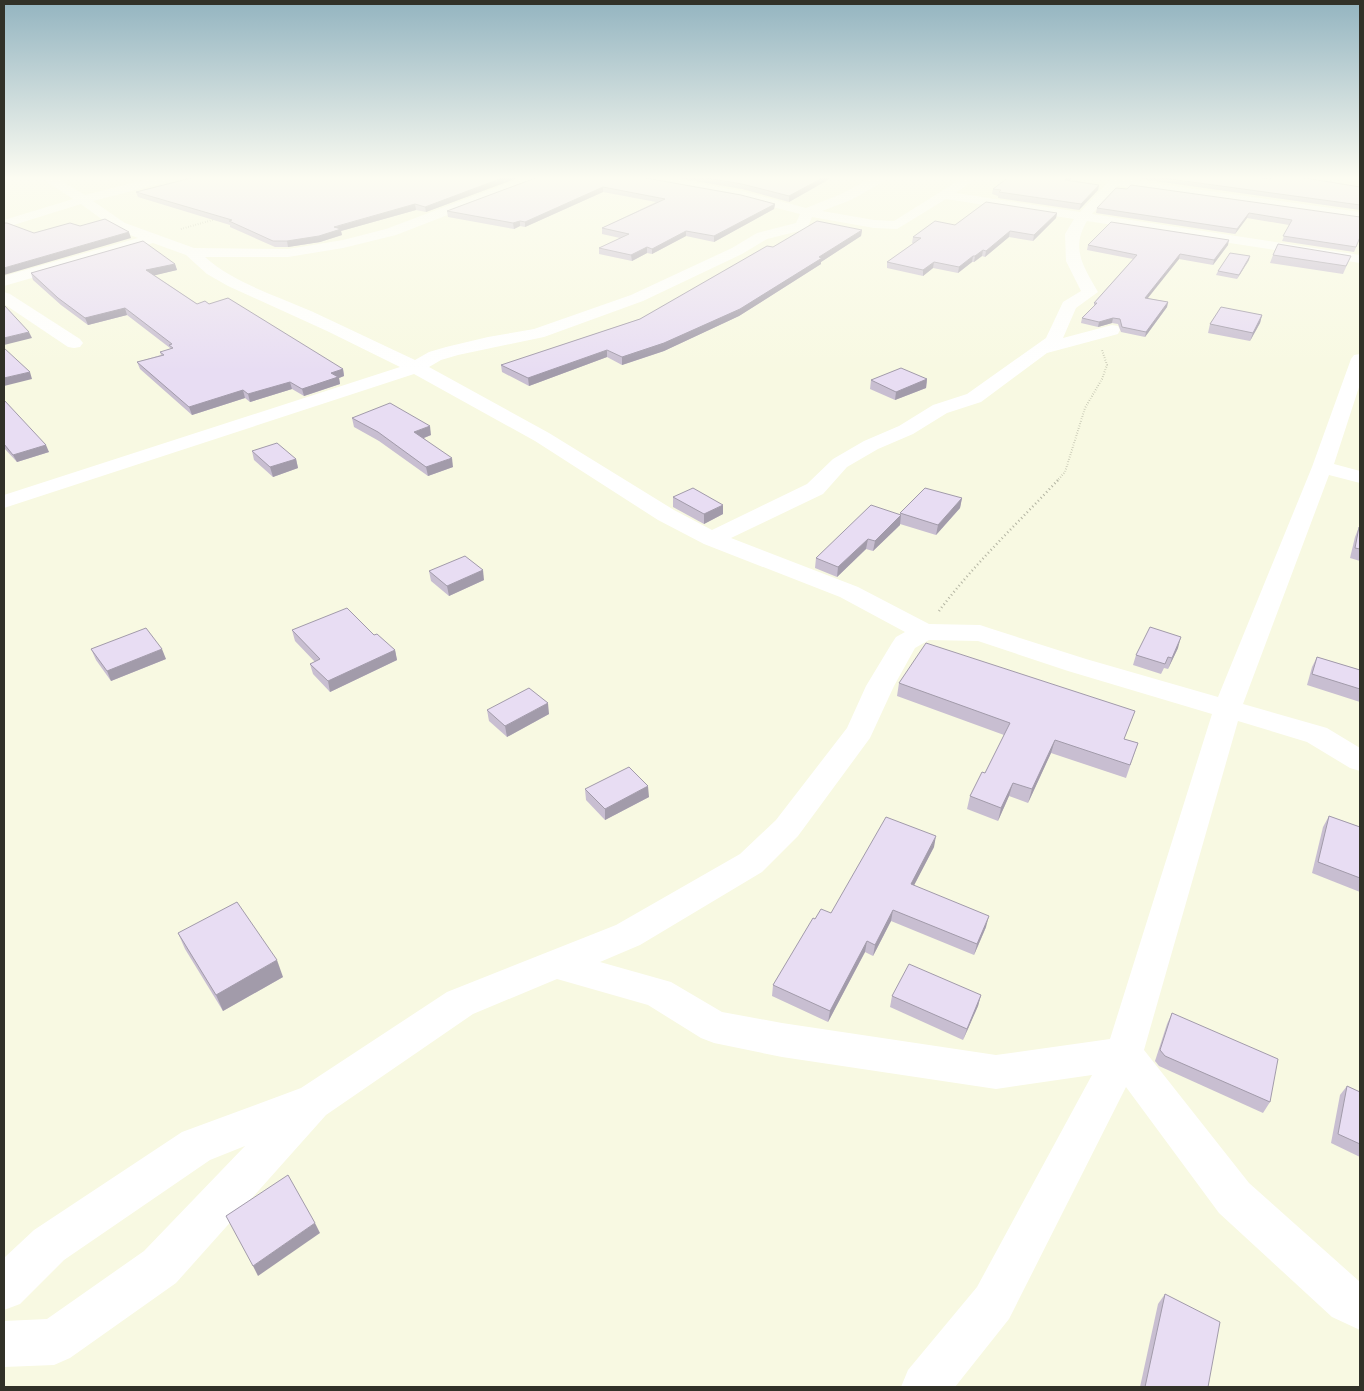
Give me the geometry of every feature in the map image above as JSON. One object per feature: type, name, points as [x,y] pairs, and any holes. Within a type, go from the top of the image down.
[{"type":"street","points":[[4,281],[139,242]]},
{"type":"street","points":[[166,242],[191,252],[212,271],[232,283],[417,367],[445,382],[458,392],[534,432],[666,515],[712,539],[849,592],[924,632]]},
{"type":"street","points":[[191,252],[288,253],[351,242]]},
{"type":"street","points":[[4,502],[417,367],[443,354],[488,342],[538,333],[636,298],[737,251],[752,242]]},
{"type":"street","points":[[712,539],[815,488],[840,463],[871,445],[906,430],[940,409],[974,398],[1044,349],[1053,341],[1068,305],[1090,292],[1073,261],[1072,242]]},
{"type":"street","points":[[1246,242],[1360,260]]},
{"type":"street","points":[[4,297],[74,343]]},
{"type":"street","points":[[1044,349],[1112,330]]},
{"type":"street","points":[[925,1387],[993,1302],[1124,1054],[1228,708],[1358,374]]},
{"type":"street","points":[[1322,467],[1360,477]]},
{"type":"street","points":[[4,1288],[49,1245],[196,1146],[314,1101],[460,1003],[628,935],[751,863],[787,828],[860,731],[880,686],[905,642],[924,632],[980,632],[1077,665],[1317,735],[1360,761]]},
{"type":"street","points":[[555,964],[658,994],[714,1028],[782,1040],[996,1072],[1124,1054]]},
{"type":"street","points":[[1124,1054],[1234,1198],[1348,1301],[1360,1308]]},
{"type":"street","points":[[4,1344],[54,1342],[160,1267],[314,1101]]},
{"type":"path","points":[[924,632],[963,579],[1012,530],[1065,472],[1085,408],[1102,379],[1107,366],[1102,347],[1112,330]]},
{"type":"building","points":[[4,242],[95,242],[4,268]]},
{"type":"building","points":[[144,242],[175,264],[146,270],[197,304],[205,301],[209,304],[228,298],[343,369],[331,373],[338,377],[302,389],[290,382],[248,394],[243,390],[189,407],[137,362],[164,355],[160,352],[173,348],[169,345],[172,344],[125,308],[85,318],[58,298],[31,273]]},
{"type":"building","points":[[612,242],[665,242],[652,249],[647,247],[631,255],[599,248]]},
{"type":"building","points":[[782,242],[843,242],[819,257],[822,258],[740,309],[664,343],[622,357],[607,350],[528,378],[501,365],[640,319],[767,246],[773,247]]},
{"type":"building","points":[[915,242],[997,242],[986,251],[983,250],[959,267],[934,262],[923,270],[887,262]]},
{"type":"building","points":[[1091,242],[1228,242],[1214,260],[1180,254],[1145,298],[1168,302],[1146,332],[1122,327],[1120,319],[1113,318],[1099,322],[1082,318],[1137,255],[1088,245]]},
{"type":"building","points":[[1322,242],[1358,242],[1356,247]]},
{"type":"building","points":[[1278,244],[1351,256],[1346,266],[1273,255]]},
{"type":"building","points":[[1230,253],[1250,256],[1239,275],[1218,271]]},
{"type":"building","points":[[4,305],[29,332],[4,338]]},
{"type":"building","points":[[1221,307],[1262,315],[1253,333],[1210,324]]},
{"type":"building","points":[[4,348],[30,372],[4,378]]},
{"type":"building","points":[[901,368],[927,379],[896,392],[871,380]]},
{"type":"building","points":[[4,400],[46,445],[13,455],[4,444]]},
{"type":"building","points":[[390,403],[430,426],[414,432],[452,458],[426,467],[378,432],[352,418]]},
{"type":"building","points":[[277,443],[296,459],[270,467],[252,451]]},
{"type":"building","points":[[693,488],[723,505],[704,514],[673,497]]},
{"type":"building","points":[[925,488],[962,498],[938,525],[900,513]]},
{"type":"building","points":[[871,505],[901,515],[875,541],[868,539],[838,567],[816,558]]},
{"type":"building","points":[[1360,528],[1360,549],[1355,548]]},
{"type":"building","points":[[465,556],[483,570],[447,586],[429,571]]},
{"type":"building","points":[[347,608],[374,635],[377,634],[395,650],[328,681],[310,664],[320,659],[292,630]]},
{"type":"building","points":[[1150,627],[1181,637],[1172,658],[1168,657],[1165,664],[1136,655]]},
{"type":"building","points":[[146,628],[162,649],[107,671],[91,649]]},
{"type":"building","points":[[926,643],[1135,711],[1124,739],[1138,743],[1130,765],[1055,740],[1032,789],[1013,783],[1001,808],[970,796],[982,772],[985,773],[1010,723],[899,683]]},
{"type":"building","points":[[1317,657],[1360,670],[1360,689],[1312,674]]},
{"type":"building","points":[[529,688],[548,703],[505,726],[487,710]]},
{"type":"building","points":[[629,767],[648,786],[605,809],[585,789]]},
{"type":"building","points":[[1329,816],[1360,827],[1360,878],[1318,862]]},
{"type":"building","points":[[886,817],[936,836],[911,884],[989,916],[977,944],[893,910],[875,945],[867,941],[830,1011],[773,985],[813,918],[815,919],[821,909],[831,913]]},
{"type":"building","points":[[237,902],[277,960],[216,995],[178,933]]},
{"type":"building","points":[[909,964],[981,995],[967,1029],[892,996]]},
{"type":"building","points":[[1172,1013],[1278,1059],[1270,1102],[1165,1056],[1160,1050]]},
{"type":"building","points":[[1347,1086],[1360,1092],[1360,1144],[1338,1134]]},
{"type":"building","points":[[288,1175],[315,1223],[253,1266],[226,1216]]},
{"type":"building","points":[[1165,1294],[1220,1322],[1208,1387],[1145,1387]]}]
